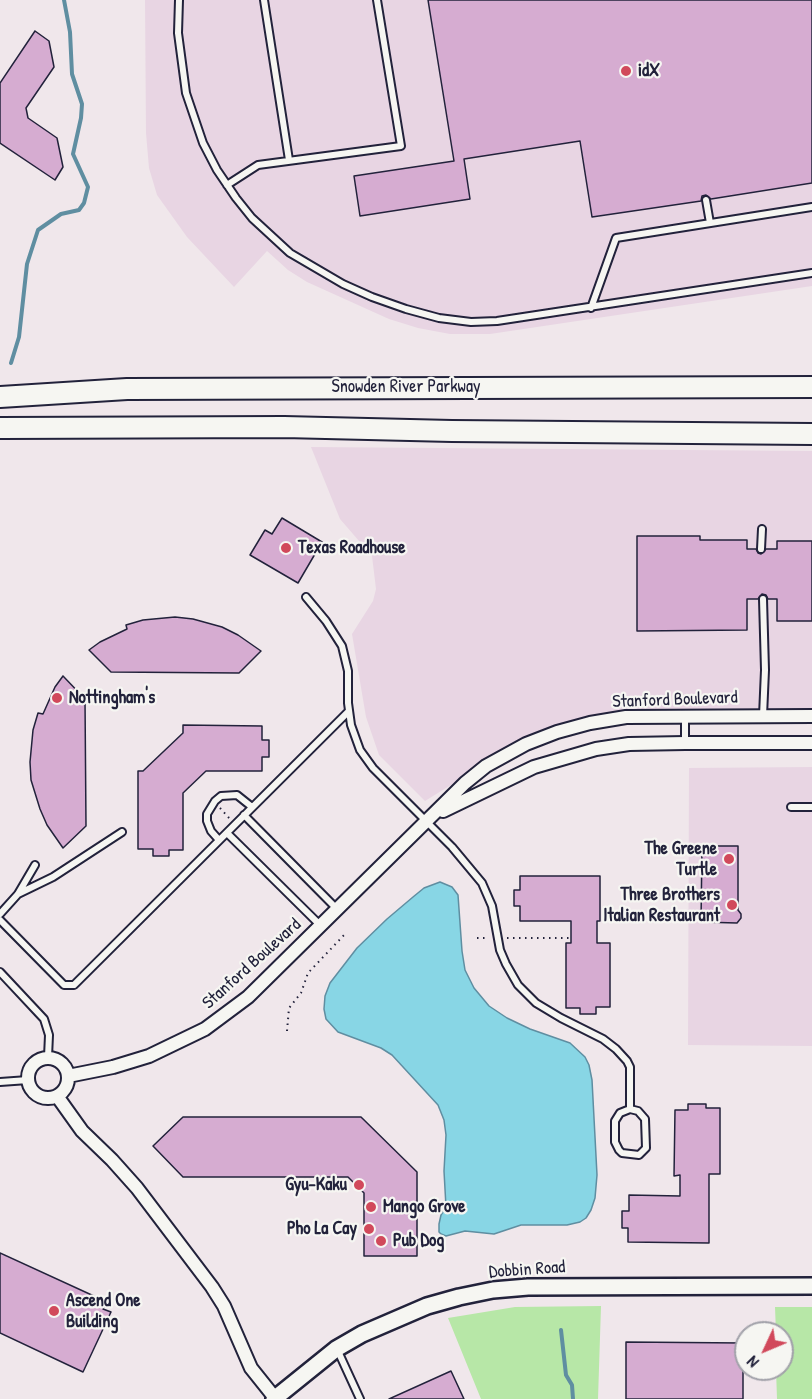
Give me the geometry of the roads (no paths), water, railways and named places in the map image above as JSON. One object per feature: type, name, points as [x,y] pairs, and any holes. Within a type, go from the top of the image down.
[{"type":"main road","points":[[0,385],[127,389]]},
{"type":"main road","name":"Snowden River Parkway","points":[[0,397],[127,389],[812,387]]},
{"type":"main road","points":[[0,441],[119,427]]},
{"type":"main road","points":[[0,428],[284,427],[812,434]]},
{"type":"street","name":"Stanford Boulevard","points":[[68,1076],[112,1067],[149,1056],[205,1029],[248,997],[426,821],[486,766],[526,744],[590,723],[626,717],[812,716]]},
{"type":"street","name":"Stanford Boulevard","points":[[426,821],[473,795],[534,767],[596,749],[629,744],[685,742],[812,742]]},
{"type":"street","points":[[48,1057],[57,1059],[63,1064],[68,1076],[66,1087],[57,1096],[46,1098],[40,1097],[30,1088],[28,1080],[29,1070],[33,1063],[48,1057]]},
{"type":"street","points":[[57,1096],[82,1131],[112,1160],[136,1188],[213,1287],[224,1306],[248,1362],[275,1399]]},
{"type":"street","name":"Dobbin Road","points":[[275,1399],[336,1349],[394,1318],[427,1306],[494,1290],[559,1286],[812,1286]]},
{"type":"lane","points":[[179,0],[178,33],[186,93],[203,143],[227,185],[252,218],[290,253],[343,284],[406,309],[439,318],[488,321],[591,308],[812,273]]},
{"type":"lane","points":[[264,0],[289,160]]},
{"type":"lane","points":[[227,185],[258,165],[402,146],[376,0]]},
{"type":"lane","points":[[706,200],[710,223]]},
{"type":"lane","points":[[591,308],[616,238],[812,207]]},
{"type":"lane","points":[[761,549],[762,529]]},
{"type":"lane","points":[[306,597],[326,621],[342,646],[348,670],[349,711],[354,738],[366,759],[452,847],[482,883],[492,906],[500,950],[506,964],[526,994],[549,1012],[603,1039],[627,1061],[630,1067],[630,1109]]},
{"type":"lane","points":[[763,599],[763,716]]},
{"type":"lane","points":[[0,920],[64,985],[74,986],[349,711]]},
{"type":"lane","points":[[685,742],[686,716]]},
{"type":"lane","points":[[219,840],[211,831],[207,821],[210,807],[215,801],[221,796],[237,795],[252,807]]},
{"type":"lane","points":[[791,807],[812,807]]},
{"type":"lane","points":[[244,815],[338,909]]},
{"type":"lane","points":[[18,894],[53,877],[122,832]]},
{"type":"lane","points":[[227,832],[321,926]]},
{"type":"lane","points":[[0,914],[18,894],[35,865]]},
{"type":"lane","points":[[0,972],[44,1019],[49,1035],[48,1057]]},
{"type":"lane","points":[[0,1083],[28,1080]]},
{"type":"lane","points":[[630,1109],[638,1111],[645,1119],[646,1148],[639,1155],[622,1153],[615,1142],[617,1116],[630,1109]]},
{"type":"lane","points":[[336,1349],[360,1399]]},
{"type":"water","points":[[440,882],[452,887],[458,895],[465,970],[474,988],[489,1006],[507,1018],[570,1043],[585,1057],[589,1065],[592,1080],[597,1175],[595,1198],[591,1210],[580,1222],[567,1225],[521,1225],[494,1234],[465,1231],[446,1236],[441,1234],[439,1224],[446,1207],[444,1171],[446,1135],[444,1120],[438,1105],[392,1055],[381,1048],[338,1032],[326,1019],[325,996],[330,983],[357,948],[424,888]]},
{"type":"waterway","points":[[11,363],[19,337],[27,264],[38,230],[61,214],[79,210],[84,203],[88,187],[73,154],[82,104],[72,74],[70,32],[64,0]]},
{"type":"waterway","points":[[561,1330],[566,1375],[572,1385],[573,1399]]},
{"type":"place","name":"idX","points":[[626,71]]},
{"type":"place","name":"Texas Roadhouse","points":[[286,548]]},
{"type":"place","name":"Nottingham's","points":[[57,698]]},
{"type":"place","name":"The Greene Turtle","points":[[729,859]]},
{"type":"place","name":"Three Brothers Italian Restaurant","points":[[732,905]]},
{"type":"place","name":"Gyu-Kaku","points":[[359,1185]]},
{"type":"place","name":"Mango Grove","points":[[371,1207]]},
{"type":"place","name":"Pho La Cay","points":[[369,1229]]},
{"type":"place","name":"Pub Dog","points":[[381,1241]]},
{"type":"place","name":"Ascend One Building","points":[[54,1311]]}]
